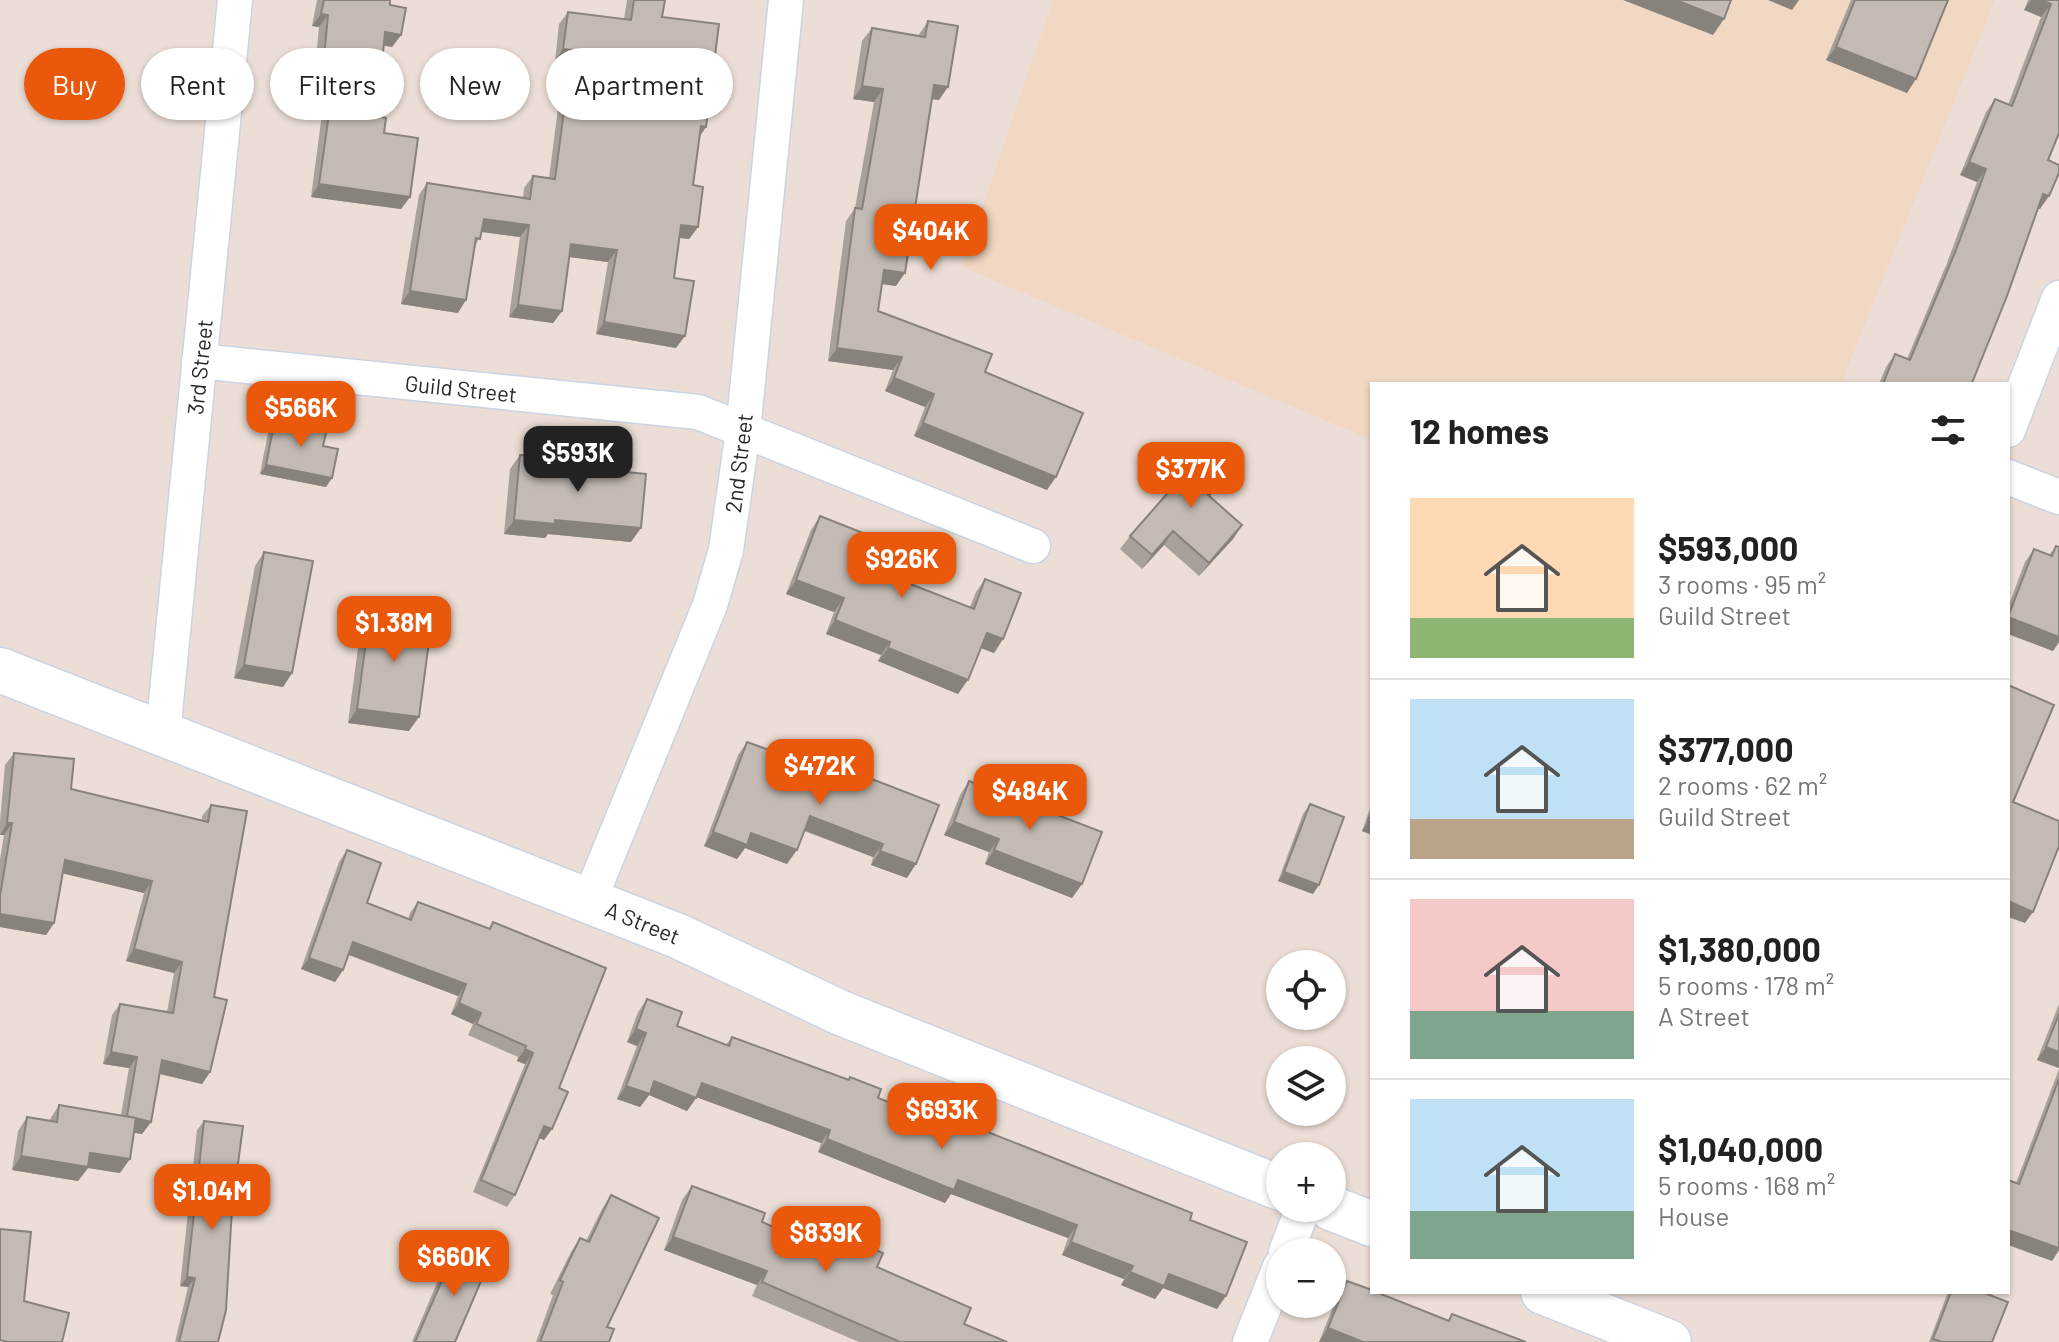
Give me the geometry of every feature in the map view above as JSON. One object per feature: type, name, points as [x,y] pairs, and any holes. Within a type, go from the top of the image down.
[{"type":"street","name":"3rd Street","points":[[163,733],[235,0]]},
{"type":"street","name":"2nd Street","points":[[589,901],[710,605],[726,550],[743,431],[786,0]]},
{"type":"street","points":[[2010,425],[2059,298]]},
{"type":"street","name":"Guild Street","points":[[199,361],[698,412],[1033,546]]},
{"type":"street","points":[[2010,478],[2059,497]]},
{"type":"street","name":"A Street","points":[[0,670],[678,936],[841,1013],[1266,1182]]},
{"type":"street","points":[[1346,1214],[1370,1223]]},
{"type":"street","points":[[1548,1294],[1669,1342]]},
{"type":"street","points":[[1250,1342],[1266,1302]]},
{"type":"shaded area","points":[[1053,0],[1995,0],[1842,382],[1370,382],[1370,439],[962,267]]},
{"type":"building","points":[[324,0],[390,0],[390,5],[406,8],[401,35],[385,32],[383,48],[325,48],[328,15],[321,14]]},
{"type":"building","points":[[634,0],[665,0],[662,17],[719,24],[716,48],[563,48],[568,12],[631,20]]},
{"type":"building","points":[[1676,0],[1731,0],[1724,19]]},
{"type":"building","points":[[1855,0],[1948,0],[1916,79],[1836,47]]},
{"type":"building","points":[[2041,0],[2059,0],[2059,133],[2048,160],[2059,165],[2059,173],[2049,196],[2043,194],[1972,382],[1884,382],[1895,354],[1910,360],[1986,169],[1969,162],[1995,99],[2012,106],[2051,4]]},
{"type":"building","points":[[928,21],[958,26],[948,87],[934,85],[905,273],[884,270],[878,311],[992,354],[985,372],[1083,413],[1056,477],[923,423],[934,394],[894,378],[902,357],[837,348],[855,208],[862,209],[883,89],[862,86],[872,28],[925,37]]},
{"type":"building","points":[[328,120],[386,120],[384,133],[418,138],[410,197],[319,184]]},
{"type":"building","points":[[563,120],[707,120],[706,127],[701,126],[693,185],[703,187],[698,227],[681,225],[674,278],[694,281],[685,336],[604,322],[617,250],[571,244],[562,311],[518,305],[529,225],[484,219],[480,239],[476,238],[466,300],[410,291],[427,183],[530,199],[533,176],[555,179]]},
{"type":"building","points":[[275,419],[327,429],[323,446],[338,449],[332,478],[266,465]]},
{"type":"building","points":[[1199,444],[1230,471],[1208,495],[1242,525],[1209,563],[1173,531],[1152,555],[1130,536],[1180,479],[1173,472]]},
{"type":"building","points":[[520,455],[564,460],[564,466],[646,474],[641,528],[555,520],[555,524],[514,520]]},
{"type":"building","points":[[820,516],[911,552],[900,580],[974,609],[985,579],[1021,593],[1003,639],[987,633],[968,680],[888,648],[890,642],[835,620],[844,598],[796,580]]},
{"type":"building","points":[[2056,546],[2059,547],[2059,637],[2010,618],[2034,549],[2052,556]]},
{"type":"building","points":[[264,552],[313,561],[292,673],[244,665]]},
{"type":"building","points":[[370,611],[432,619],[419,717],[357,709]]},
{"type":"building","points":[[2010,686],[2054,705],[2013,802],[2059,821],[2059,846],[2033,912],[2010,902]]},
{"type":"building","points":[[747,742],[791,758],[787,771],[833,788],[841,767],[939,805],[916,864],[880,851],[883,844],[810,816],[797,850],[751,833],[747,845],[713,832]]},
{"type":"building","points":[[14,753],[74,759],[71,789],[208,822],[211,805],[247,811],[214,997],[227,1000],[210,1072],[162,1060],[151,1122],[127,1116],[137,1057],[111,1052],[120,1004],[173,1013],[182,962],[134,949],[152,881],[65,860],[54,923],[0,914],[12,823],[7,823]]},
{"type":"building","points":[[969,781],[1102,832],[1082,884],[994,850],[999,839],[954,822]]},
{"type":"building","points":[[1310,804],[1344,817],[1319,885],[1284,872]]},
{"type":"building","points":[[347,850],[381,863],[367,903],[411,920],[418,902],[490,929],[493,922],[606,968],[559,1088],[568,1092],[552,1129],[544,1126],[515,1195],[481,1180],[533,1053],[525,1049],[526,1046],[476,1024],[481,1013],[459,1003],[466,984],[353,942],[343,970],[309,958]]},
{"type":"building","points":[[647,999],[682,1012],[677,1026],[729,1046],[732,1037],[849,1080],[850,1077],[881,1089],[878,1098],[937,1121],[940,1113],[1192,1213],[1190,1220],[1247,1242],[1226,1296],[1169,1274],[1164,1286],[1130,1272],[1133,1266],[1071,1242],[1077,1225],[958,1180],[954,1190],[827,1139],[830,1130],[702,1083],[696,1098],[654,1081],[650,1094],[626,1086],[646,1033],[636,1029]]},
{"type":"building","points":[[2059,1014],[2059,1052],[2046,1047]]},
{"type":"building","points":[[2059,1079],[2059,1248],[2010,1231],[2010,1181],[2019,1184]]},
{"type":"building","points":[[59,1105],[136,1118],[130,1159],[90,1153],[88,1167],[21,1156],[27,1117],[57,1122]]},
{"type":"building","points":[[204,1121],[243,1126],[232,1209],[226,1310],[218,1342],[179,1342],[195,1278],[187,1277]]},
{"type":"building","points":[[692,1186],[765,1213],[762,1222],[837,1255],[845,1237],[883,1253],[877,1267],[971,1308],[964,1324],[1007,1342],[900,1342],[762,1282],[767,1271],[673,1237]]},
{"type":"building","points":[[611,1195],[659,1218],[607,1327],[614,1329],[609,1342],[540,1342],[563,1282],[560,1280],[580,1238],[589,1242]]},
{"type":"building","points":[[0,1229],[31,1232],[24,1301],[69,1313],[62,1342],[0,1340]]},
{"type":"building","points":[[457,1246],[490,1260],[455,1342],[415,1342]]},
{"type":"building","points":[[1347,1281],[1370,1289],[1370,1294],[1381,1294],[1449,1321],[1452,1314],[1526,1342],[1363,1342],[1328,1328],[1332,1318],[1346,1318]]},
{"type":"building","points":[[1950,1294],[1987,1294],[2008,1302],[1992,1342],[1942,1342],[1933,1339]]}]
